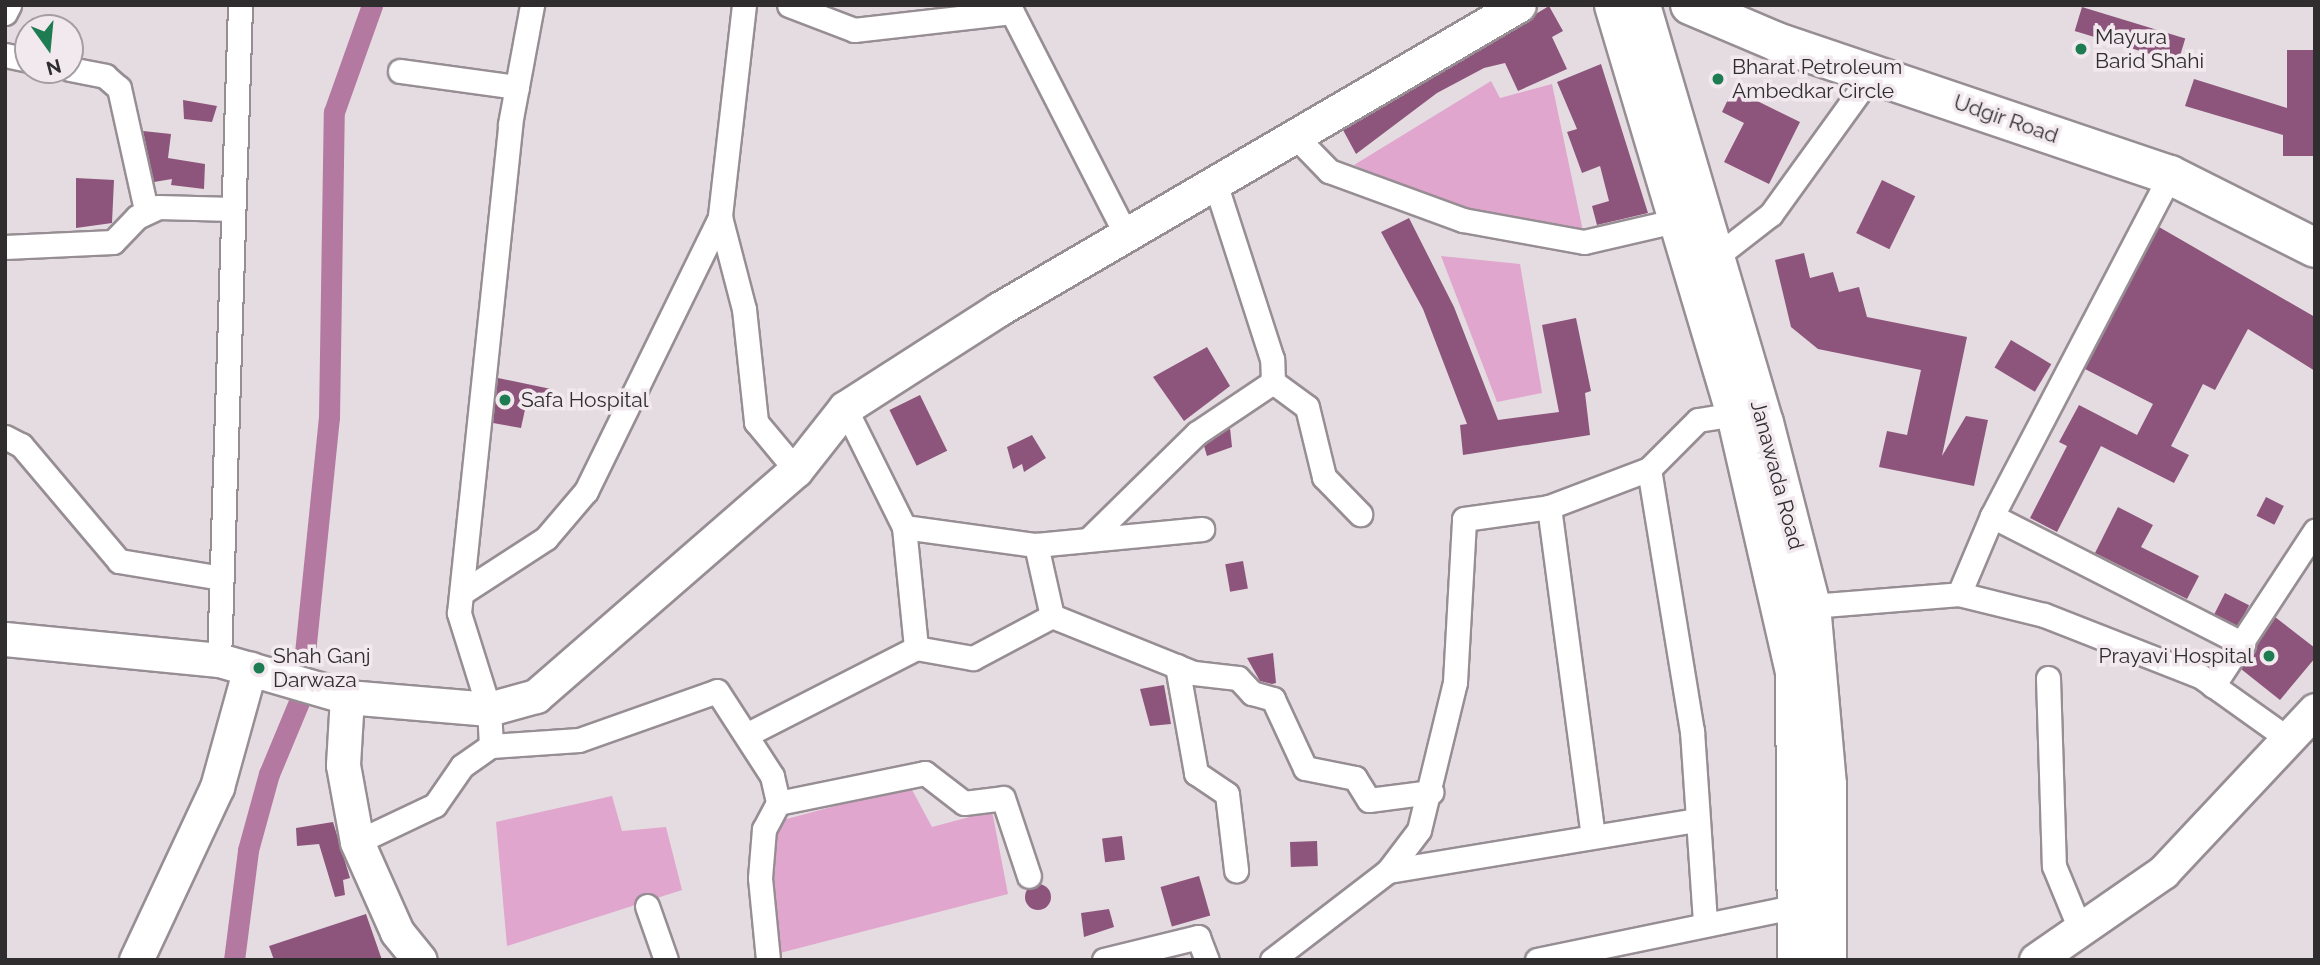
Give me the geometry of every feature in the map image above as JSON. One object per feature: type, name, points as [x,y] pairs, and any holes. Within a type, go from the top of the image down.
[{"type":"highway","name":"Udgir Road","points":[[1690,5],[1872,74],[2170,175],[2315,248]]},
{"type":"highway","name":"Udgir Road","points":[[1745,5],[1927,72],[2110,129],[2257,186],[2315,218]]},
{"type":"main road","name":"Janawada Road","points":[[1613,5],[1675,221],[1735,415],[1796,607],[1821,672],[1812,904],[1796,960]]},
{"type":"main road","name":"Janawada Road","points":[[1641,5],[1717,256],[1796,607]]},
{"type":"main road","name":"Janawada Road","points":[[1812,904],[1827,960]]},
{"type":"street","points":[[5,13],[9,5]]},
{"type":"street","points":[[136,960],[217,787],[235,664],[222,578],[240,5]]},
{"type":"street","points":[[491,746],[489,709],[459,613],[517,87],[532,5]]},
{"type":"street","points":[[463,593],[546,538],[586,491],[720,217],[744,5]]},
{"type":"street","points":[[789,5],[854,30],[1012,12],[1126,235]]},
{"type":"street","points":[[5,639],[235,664],[347,697],[489,709],[536,696],[796,470],[845,408],[1126,235],[1519,5]]},
{"type":"street","points":[[400,71],[517,87]]},
{"type":"street","points":[[84,72],[105,76],[119,88],[146,211]]},
{"type":"street","points":[[1717,256],[1770,214],[1872,74]]},
{"type":"street","points":[[1295,136],[1329,171],[1464,220],[1584,242],[1675,221]]},
{"type":"street","points":[[1959,594],[1992,516],[2170,175]]},
{"type":"street","points":[[1215,183],[1272,359],[1273,382]]},
{"type":"street","points":[[5,247],[113,242],[146,211],[233,209]]},
{"type":"street","points":[[720,217],[744,309],[756,422],[796,470]]},
{"type":"street","points":[[1273,382],[1301,398],[1324,477],[1360,514]]},
{"type":"street","points":[[1088,539],[1197,433],[1273,382]]},
{"type":"street","points":[[845,408],[904,527],[916,648]]},
{"type":"street","points":[[1272,960],[1388,871],[1419,830],[1431,792],[1455,682],[1464,519],[1549,507],[1649,469],[1698,420],[1735,415]]},
{"type":"street","points":[[5,437],[21,445],[119,561],[222,578]]},
{"type":"street","points":[[1649,469],[1692,732],[1705,924]]},
{"type":"street","points":[[1549,507],[1593,836]]},
{"type":"street","points":[[1992,516],[2244,644]]},
{"type":"street","points":[[904,527],[1036,545],[1202,529]]},
{"type":"street","points":[[2213,686],[2244,644],[2315,531]]},
{"type":"street","points":[[1036,545],[1052,617]]},
{"type":"street","points":[[1796,607],[1959,594],[2043,615],[2213,686],[2287,738]]},
{"type":"street","points":[[748,734],[916,648],[973,658],[1052,617],[1177,667],[1238,678],[1252,693],[1273,699],[1305,768],[1355,778],[1369,800],[1431,792]]},
{"type":"street","points":[[1177,667],[1196,773],[1227,794],[1236,870]]},
{"type":"street","points":[[2048,678],[2054,866],[2080,929]]},
{"type":"street","points":[[357,842],[435,805],[462,766],[491,746],[579,740],[717,691],[748,734],[772,776],[778,803],[764,829],[760,877],[768,960]]},
{"type":"street","points":[[347,697],[343,765],[357,842],[397,932],[420,960]]},
{"type":"street","points":[[2036,960],[2163,872],[2315,710]]},
{"type":"street","points":[[778,803],[925,773],[964,803],[1003,798],[1029,876]]},
{"type":"street","points":[[1388,871],[1698,820]]},
{"type":"street","points":[[1537,960],[1812,904]]},
{"type":"street","points":[[647,906],[666,960]]},
{"type":"street","points":[[1104,960],[1198,937],[1207,960]]},
{"type":"shaded area","points":[[1491,81],[1500,98],[1552,84],[1583,231],[1441,205],[1354,165]]},
{"type":"shaded area","points":[[1441,256],[1520,264],[1542,393],[1497,402]]},
{"type":"shaded area","points":[[910,786],[932,827],[992,811],[1008,894],[776,954],[769,877],[779,821]]},
{"type":"shaded area","points":[[612,796],[622,831],[666,827],[682,890],[507,946],[496,822]]},
{"type":"building","points":[[1549,6],[1563,31],[1552,37],[1567,69],[1518,91],[1505,63],[1484,68],[1437,93],[1356,154],[1343,130]]},
{"type":"building","points":[[2082,7],[2185,39],[2178,62],[2075,31]]},
{"type":"building","points":[[2287,50],[2315,50],[2315,156],[2283,156],[2283,135],[2185,106],[2194,79],[2287,108]]},
{"type":"building","points":[[1601,64],[1648,213],[1597,225],[1592,206],[1609,201],[1600,166],[1582,173],[1567,132],[1577,129],[1557,82]]},
{"type":"building","points":[[1733,89],[1800,122],[1769,184],[1724,162],[1744,123],[1722,112]]},
{"type":"building","points":[[183,100],[217,106],[212,122],[184,119]]},
{"type":"building","points":[[143,131],[171,134],[168,158],[205,164],[204,189],[171,185],[172,179],[154,182]]},
{"type":"building","points":[[76,178],[114,180],[112,223],[76,228]]},
{"type":"building","points":[[1882,180],[1915,196],[1889,249],[1856,233]]},
{"type":"building","points":[[1409,218],[1454,307],[1498,420],[1559,412],[1542,325],[1576,318],[1591,391],[1585,393],[1590,435],[1463,455],[1460,425],[1467,424],[1423,309],[1381,232]]},
{"type":"building","points":[[2159,227],[2315,317],[2315,371],[2248,329],[2215,390],[2203,384],[2171,446],[2189,455],[2174,483],[2101,446],[2057,532],[2030,518],[2067,446],[2059,442],[2079,405],[2137,435],[2153,404],[2085,369]]},
{"type":"building","points":[[1804,253],[1810,278],[1833,272],[1839,292],[1859,287],[1867,317],[1967,337],[1942,456],[1966,416],[1988,420],[1974,486],[1879,467],[1887,431],[1907,435],[1921,370],[1818,349],[1791,327],[1775,260]]},
{"type":"building","points":[[2011,340],[2051,364],[2035,392],[1995,367]]},
{"type":"building","points":[[1207,347],[1230,386],[1184,421],[1153,377]]},
{"type":"building","points":[[498,378],[551,389],[547,409],[526,405],[521,428],[493,423]]},
{"type":"building","points":[[920,395],[947,451],[917,466],[889,410]]},
{"type":"building","points":[[1230,428],[1232,447],[1207,456],[1204,446]]},
{"type":"building","points":[[1032,435],[1046,458],[1024,472],[1022,464],[1013,469],[1007,447]]},
{"type":"building","points":[[2266,497],[2284,506],[2274,525],[2256,516]]},
{"type":"building","points":[[2118,507],[2153,525],[2141,547],[2199,576],[2187,599],[2095,553]]},
{"type":"building","points":[[1243,561],[1248,589],[1230,592],[1225,564]]},
{"type":"building","points":[[2225,593],[2249,605],[2238,627],[2214,614]]},
{"type":"building","points":[[2275,617],[2315,648],[2315,658],[2280,700],[2241,669]]},
{"type":"building","points":[[1273,653],[1276,683],[1272,684],[1260,681],[1247,658]]},
{"type":"building","points":[[1164,685],[1171,724],[1150,726],[1140,689]]},
{"type":"building","points":[[333,822],[350,878],[343,880],[345,895],[335,897],[319,844],[297,846],[296,828]]},
{"type":"building","points":[[1122,836],[1125,860],[1105,862],[1102,838]]},
{"type":"building","points":[[1317,841],[1318,866],[1291,867],[1290,842]]},
{"type":"building","points":[[1199,876],[1210,915],[1172,926],[1161,887]]},
{"type":"building","points":[[1038,884],[1047,888],[1051,897],[1047,906],[1038,910],[1029,906],[1025,897],[1029,888]]},
{"type":"building","points":[[1109,909],[1114,927],[1084,937],[1081,913]]},
{"type":"building","points":[[366,914],[382,960],[274,960],[269,946]]},
{"type":"waterway","points":[[305,653],[329,418],[334,112],[372,5]]},
{"type":"waterway","points":[[234,960],[248,850],[269,774],[301,697]]},
{"type":"place","name":"Mayura Barid Shahi","points":[[2081,49]]},
{"type":"place","name":"Bharat Petroleum Ambedkar Circle","points":[[1718,79]]},
{"type":"place","name":"Safa Hospital","points":[[505,400]]},
{"type":"place","name":"Prayavi Hospital","points":[[2269,656]]},
{"type":"place","name":"Shah Ganj Darwaza","points":[[259,668]]}]
